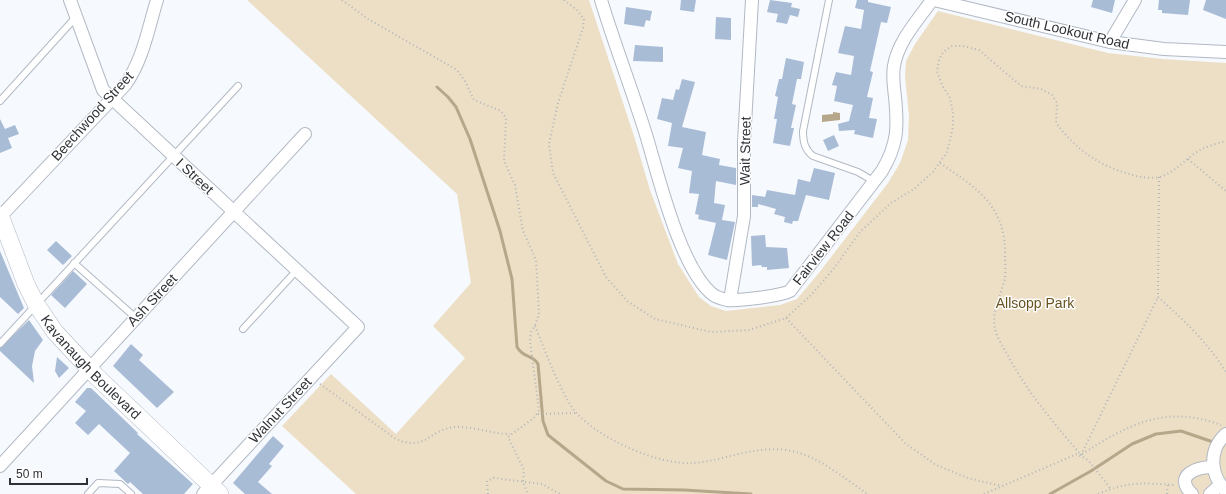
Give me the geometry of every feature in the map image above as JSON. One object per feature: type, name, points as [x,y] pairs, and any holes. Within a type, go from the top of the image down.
[{"type":"street","name":"I Street","points":[[70,0],[103,90],[358,327]]},
{"type":"street","name":"Beechwood Street","points":[[0,216],[125,85],[138,62],[157,0]]},
{"type":"street","name":"Fairview Road","points":[[601,0],[647,137],[661,188],[684,250],[697,274],[708,290],[716,297],[730,300],[778,295],[790,291],[875,182],[889,159],[896,140],[897,118],[893,79],[896,55],[905,39],[933,0]]},
{"type":"street","name":"Wait Street","points":[[730,300],[744,216],[744,142],[752,0]]},
{"type":"street","name":"South Lookout Road","points":[[933,0],[1110,42],[1164,49],[1226,52]]},
{"type":"street","points":[[1110,42],[1135,0]]},
{"type":"street","name":"Ash Street","points":[[0,466],[88,368],[234,212],[304,134]]},
{"type":"street","name":"Kavanaugh Boulevard","points":[[0,216],[26,284],[36,304],[55,332],[88,368],[211,491]]},
{"type":"street","name":"Walnut Street","points":[[211,491],[311,377],[358,327]]},
{"type":"street","points":[[1210,494],[1223,488],[1216,478],[1213,467],[1213,456],[1220,441]]},
{"type":"street","points":[[1189,490],[1188,476],[1190,472],[1199,467],[1213,467]]},
{"type":"lane","points":[[830,0],[803,131],[803,140],[808,153],[813,156],[858,172],[875,182]]},
{"type":"lane","points":[[0,102],[76,17]]},
{"type":"lane","points":[[0,344],[238,86]]},
{"type":"lane","points":[[74,263],[136,318]]},
{"type":"lane","points":[[243,330],[297,270]]},
{"type":"lane","points":[[88,494],[98,483],[120,484],[131,494]]},
{"type":"path","points":[[342,0],[368,19],[457,70],[465,81],[474,100],[501,111],[506,118],[504,161],[515,185],[523,231],[536,260],[539,314],[530,336],[538,414]]},
{"type":"path","points":[[564,0],[577,10],[584,19],[583,28],[558,103],[549,144],[553,173],[606,277],[628,301],[655,319],[712,332],[749,330],[786,318],[810,296],[832,271],[860,232],[891,203],[914,189],[933,172],[947,152],[953,127],[953,114],[950,98],[942,85],[937,71],[939,60],[943,52],[952,46],[964,46],[979,50],[1022,86],[1041,89],[1052,94],[1057,103],[1056,123],[1069,141],[1090,157],[1114,169],[1138,176],[1159,177],[1176,169],[1200,150],[1226,141]]},
{"type":"path","points":[[1188,159],[1226,191]]},
{"type":"path","points":[[939,163],[970,183],[994,208],[1001,222],[1005,243],[1005,276],[994,318],[995,328],[1016,372],[1042,410],[1081,455],[1090,463],[1111,489]]},
{"type":"path","points":[[1081,455],[1158,297],[1159,177]]},
{"type":"path","points":[[1158,297],[1189,324],[1215,355],[1226,372]]},
{"type":"path","points":[[786,318],[906,443],[936,465],[968,478],[1002,486]]},
{"type":"path","points":[[535,325],[559,384],[577,413],[604,434],[634,451],[675,462],[694,463],[762,448],[788,450],[816,460],[868,494]]},
{"type":"path","points":[[311,377],[405,443],[413,444],[421,442],[453,427],[512,434]]},
{"type":"path","points":[[528,494],[523,482],[524,470],[508,440],[512,434],[538,414],[577,413]]},
{"type":"path","points":[[984,494],[1067,457],[1081,455],[1115,433],[1154,418],[1174,416],[1194,418],[1226,427]]},
{"type":"path","points":[[488,494],[486,484],[491,478],[547,485],[560,494]]},
{"type":"path","points":[[1098,494],[1132,484],[1168,484],[1189,490]]},
{"type":"path","points":[[1167,494],[1168,484]]},
{"type":"green space","name":"Allsopp Park","points":[[247,0],[589,0],[635,139],[650,190],[678,264],[699,297],[711,306],[726,311],[780,305],[797,299],[888,183],[900,163],[908,140],[909,116],[905,77],[906,61],[915,44],[938,11],[1108,53],[1163,59],[1226,63],[1226,494],[356,494],[282,426],[331,374],[396,434],[465,358],[433,326],[471,283],[457,194]]},
{"type":"shaded area","points":[[833,112],[840,113],[840,120],[822,122],[822,115],[833,114]]},
{"type":"building","points":[[681,0],[696,0],[694,12],[680,10]]},
{"type":"building","points":[[770,0],[792,3],[791,7],[800,9],[798,17],[790,15],[787,24],[776,22],[778,14],[767,12]]},
{"type":"building","points":[[857,0],[868,0],[868,2],[891,7],[887,23],[881,22],[870,71],[873,72],[867,97],[873,98],[869,118],[877,119],[873,138],[854,134],[855,130],[839,131],[838,124],[849,121],[853,105],[834,101],[837,86],[832,85],[836,72],[851,75],[854,56],[838,53],[845,26],[861,29],[864,10],[855,8]]},
{"type":"building","points":[[1093,0],[1115,0],[1112,13],[1091,7]]},
{"type":"building","points":[[1159,0],[1190,0],[1188,15],[1162,13],[1162,10],[1158,10]]},
{"type":"building","points":[[1206,0],[1226,0],[1226,19],[1203,10]]},
{"type":"building","points":[[626,7],[652,11],[650,21],[646,20],[644,27],[624,24]]},
{"type":"building","points":[[716,17],[731,18],[731,40],[715,39]]},
{"type":"building","points":[[635,45],[663,47],[663,62],[633,61]]},
{"type":"building","points":[[786,58],[804,62],[801,79],[797,79],[792,104],[796,105],[791,128],[794,128],[790,146],[773,143],[777,119],[774,119],[778,97],[775,96],[779,79],[782,79]]},
{"type":"building","points":[[682,79],[695,82],[682,127],[706,132],[702,155],[720,159],[719,165],[736,168],[736,185],[716,181],[714,203],[725,205],[722,220],[735,222],[727,260],[708,255],[716,223],[698,219],[699,215],[695,214],[699,194],[689,193],[692,171],[678,168],[683,148],[668,146],[672,123],[657,119],[662,98],[673,100],[676,89],[679,90]]},
{"type":"building","points":[[0,119],[5,129],[15,125],[19,134],[8,138],[12,148],[0,153]]},
{"type":"building","points":[[834,135],[839,146],[828,151],[823,140]]},
{"type":"building","points":[[814,168],[835,173],[829,200],[806,195],[798,221],[793,221],[792,224],[784,222],[785,217],[774,214],[776,209],[758,204],[758,207],[752,207],[752,195],[765,197],[767,190],[795,195],[798,179],[810,182]]},
{"type":"building","points":[[765,235],[766,247],[787,248],[789,268],[767,270],[767,267],[762,267],[761,265],[752,266],[751,236]]},
{"type":"building","points":[[56,241],[72,256],[63,265],[47,250]]},
{"type":"building","points":[[0,251],[24,308],[18,314],[0,297]]},
{"type":"building","points":[[73,271],[87,284],[65,308],[51,295]]},
{"type":"building","points":[[29,320],[43,340],[35,351],[32,366],[34,383],[0,351],[0,348]]},
{"type":"building","points":[[131,344],[143,355],[139,360],[174,392],[157,408],[113,366]]},
{"type":"building","points":[[57,357],[69,368],[59,378],[55,371]]},
{"type":"building","points":[[87,388],[91,388],[138,433],[137,434],[193,484],[184,494],[143,494],[130,482],[128,484],[114,471],[130,453],[99,424],[88,435],[75,423],[86,411],[75,402]]},
{"type":"building","points":[[273,436],[284,446],[269,464],[272,466],[258,482],[272,494],[245,494],[233,483]]},
{"type":"waterway","points":[[437,87],[456,107],[470,139],[500,231],[512,279],[517,347],[522,353],[536,361],[538,364],[543,421],[548,435],[606,481],[623,489],[684,490],[751,494]]},
{"type":"waterway","points":[[1050,494],[1091,471],[1132,444],[1156,434],[1181,431],[1216,443]]}]
